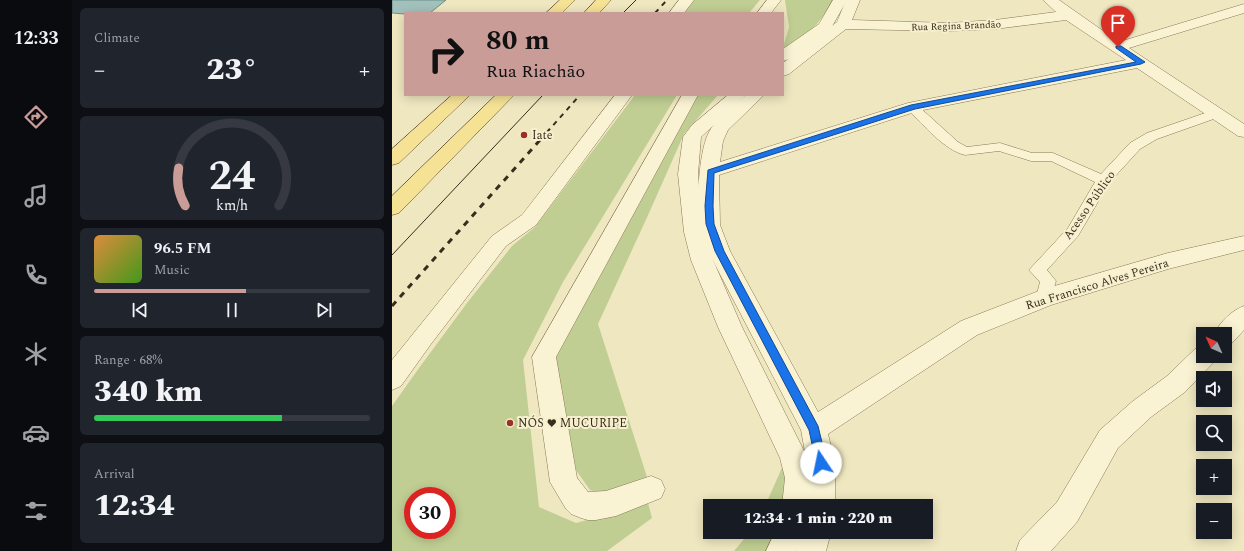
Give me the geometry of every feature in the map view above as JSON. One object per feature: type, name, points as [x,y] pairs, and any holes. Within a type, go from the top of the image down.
[{"type":"main road","points":[[554,12],[568,0]]},
{"type":"main road","points":[[592,12],[604,0]]},
{"type":"main road","points":[[392,159],[461,96]]},
{"type":"main road","points":[[392,208],[505,96]]},
{"type":"street","points":[[677,12],[687,0]]},
{"type":"street","points":[[765,12],[774,0]]},
{"type":"street","points":[[774,0],[779,12]]},
{"type":"street","points":[[784,55],[825,27],[840,0]]},
{"type":"street","points":[[784,70],[843,24],[853,0]]},
{"type":"street","points":[[1050,0],[1069,15],[1218,113],[1244,132]]},
{"type":"street","points":[[1118,47],[1244,8]]},
{"type":"street","name":"Rua Regina Brandão","points":[[843,24],[892,27],[953,27],[1069,15]]},
{"type":"street","points":[[710,171],[912,107],[1141,62]]},
{"type":"street","points":[[392,380],[423,337],[499,240],[529,220],[623,96]]},
{"type":"street","points":[[651,489],[603,506],[582,505],[573,496],[564,482],[544,357],[689,96]]},
{"type":"street","points":[[737,96],[698,129],[692,137],[688,174],[691,212],[694,232],[702,260],[730,327],[793,457],[799,478],[797,499]]},
{"type":"street","points":[[755,96],[724,124],[716,135],[710,171],[710,224],[719,251],[814,429],[821,463],[821,499]]},
{"type":"street","name":"Rua Francisco Alves Pereira","points":[[814,429],[969,328],[1044,298],[1168,261],[1244,243]]},
{"type":"street","points":[[1232,328],[1244,315]]},
{"type":"street","points":[[1031,551],[1067,512],[1109,439],[1142,408],[1176,384],[1197,363]]},
{"type":"street","points":[[781,551],[787,539]]},
{"type":"street","points":[[811,551],[814,539]]},
{"type":"lane","points":[[912,107],[953,145],[965,151],[1000,147],[1031,157],[1053,157],[1103,180]]},
{"type":"lane","name":"Acesso Público","points":[[1044,298],[1048,281],[1037,270],[1073,232],[1103,180],[1135,146],[1152,136],[1218,113]]},
{"type":"green space","points":[[694,0],[760,0],[750,12],[684,12]]},
{"type":"green space","points":[[785,0],[833,0],[819,22],[806,35],[791,45],[784,48],[789,27]]},
{"type":"green space","points":[[634,96],[676,96],[563,282],[523,360],[539,507],[576,523],[648,503],[652,518],[607,551],[392,551],[392,406],[467,303],[512,246],[535,227]]},
{"type":"green space","points":[[695,96],[717,96],[684,134],[598,324],[647,477],[607,495],[590,490],[576,470],[556,357]]},
{"type":"green space","points":[[785,461],[785,499],[768,499]]},
{"type":"green space","points":[[744,539],[774,539],[769,551],[734,551]]},
{"type":"water","points":[[392,0],[446,0],[431,12],[404,12],[404,14],[392,13]]},
{"type":"tram line","points":[[624,12],[636,0]]},
{"type":"tram line","points":[[392,255],[542,96]]},
{"type":"railway","points":[[656,12],[667,0]]},
{"type":"railway","points":[[540,140],[579,96]]},
{"type":"railway","points":[[392,306],[541,139]]},
{"type":"place","name":"Iate","points":[[524,135]]},
{"type":"place","name":"NÓS ♥ MUCURIPE","points":[[510,423]]},
{"type":"route","points":[[821,463],[814,429],[719,251],[710,224],[710,171],[914,107],[1141,62],[1118,47]]}]
